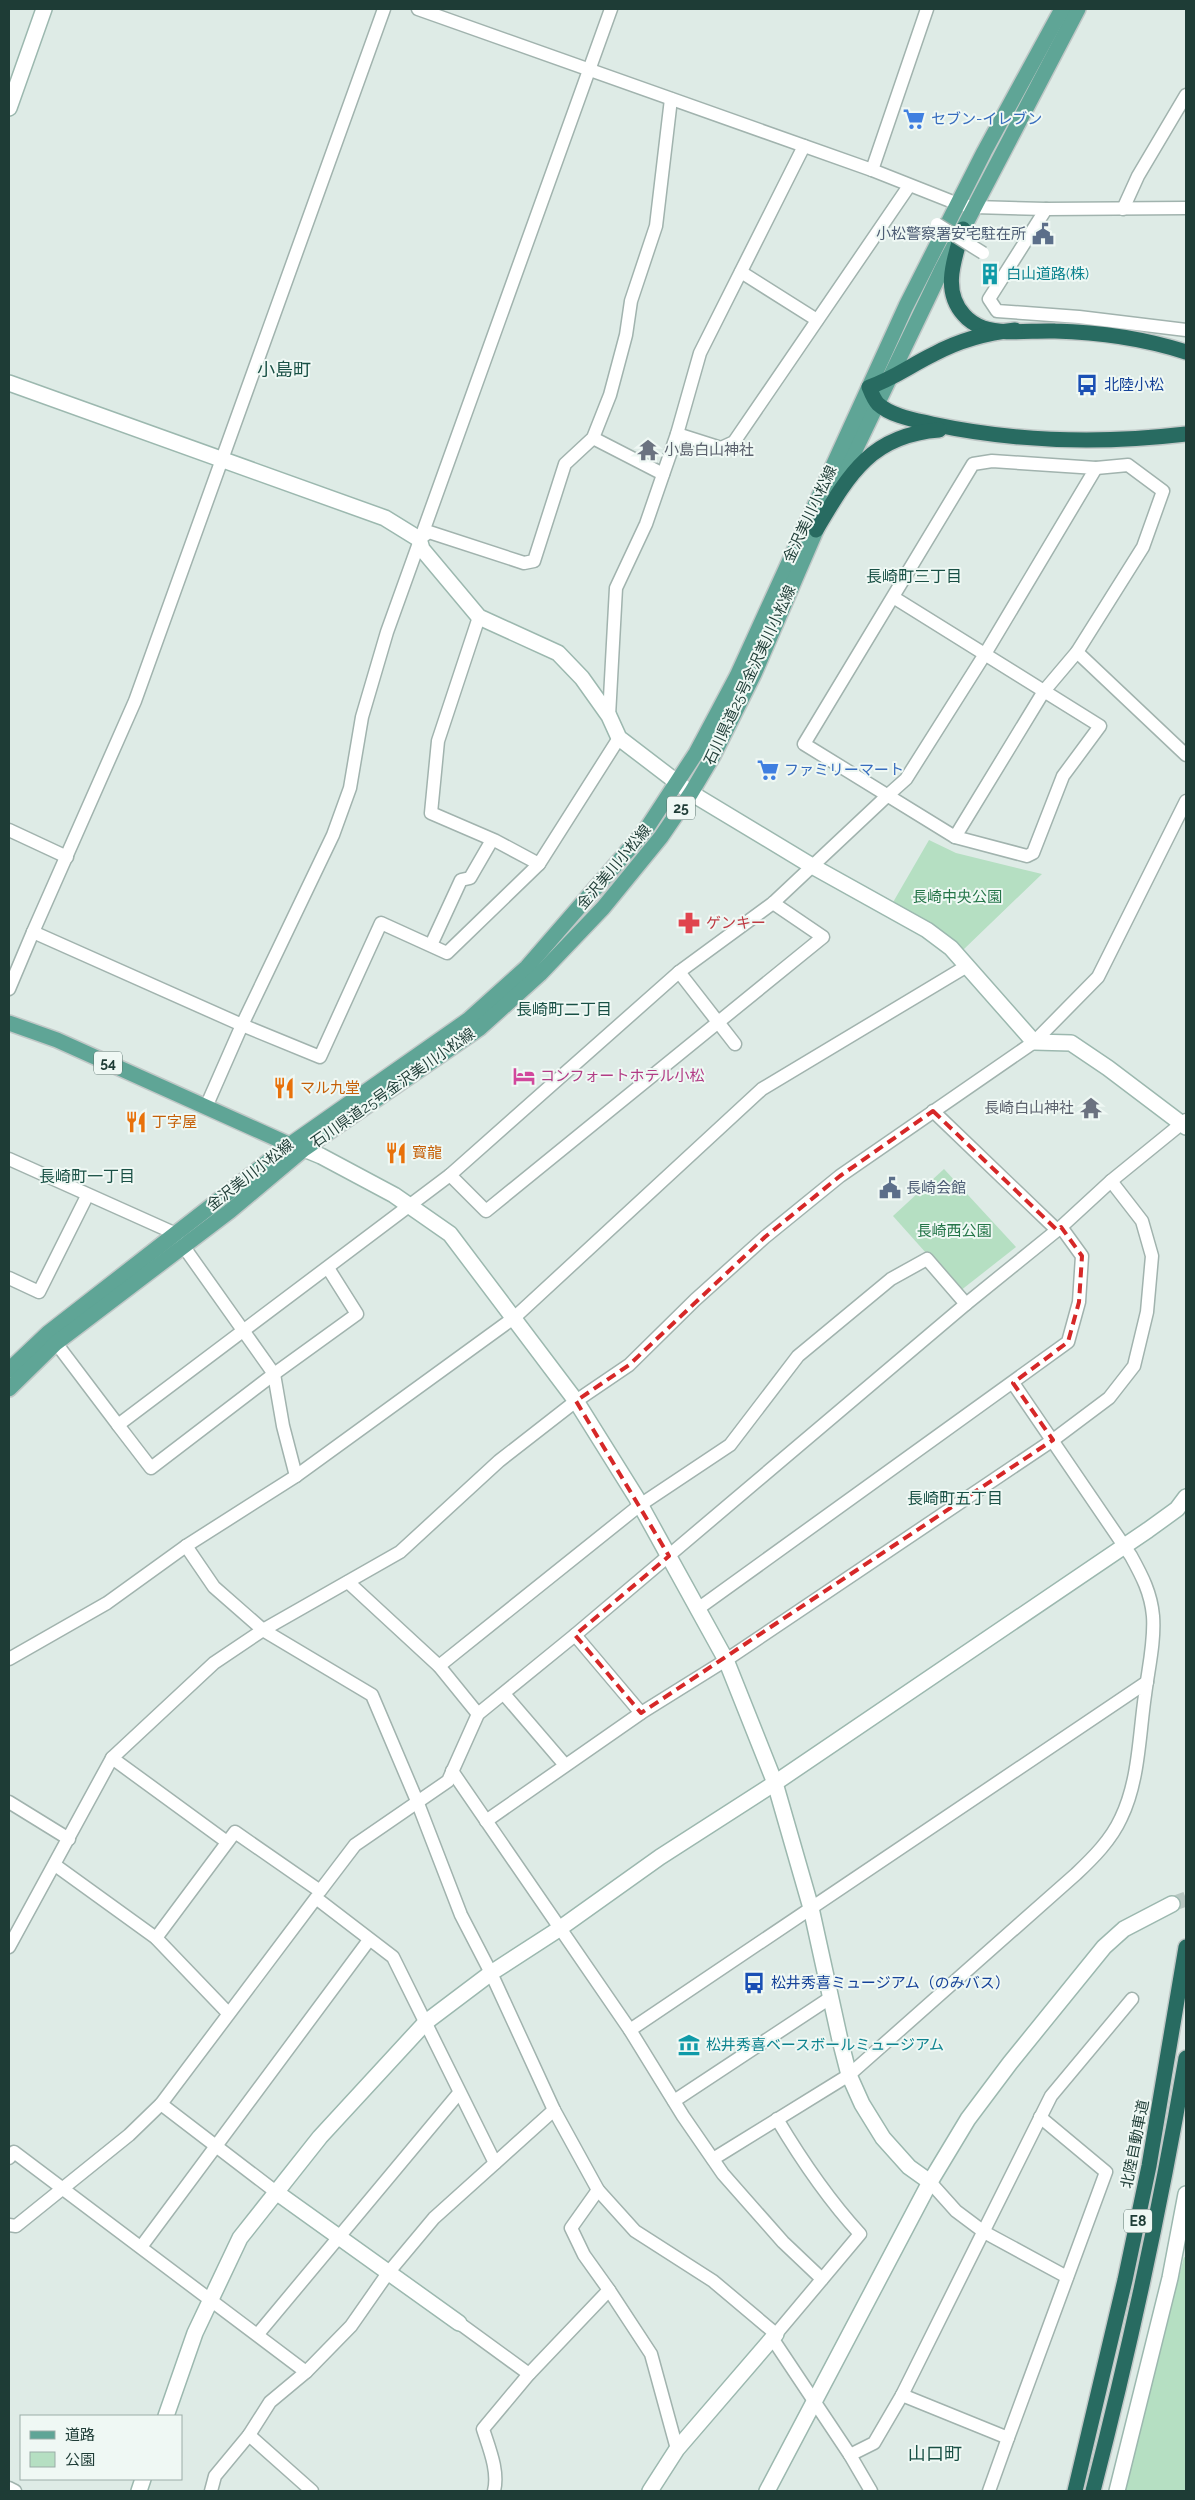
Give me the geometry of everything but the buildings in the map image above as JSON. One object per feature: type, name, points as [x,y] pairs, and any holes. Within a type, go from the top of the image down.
[{"type":"highway","points":[[963,229],[951,272],[951,285],[958,307],[969,319],[983,328],[1058,331],[1122,338],[1152,343],[1186,352]]},
{"type":"highway","points":[[1015,330],[982,335],[950,346],[888,381],[869,387],[878,404],[904,416],[963,430],[1049,440],[1133,440],[1183,434]]},
{"type":"highway","points":[[816,530],[854,470],[877,449],[888,442],[915,433],[963,430]]},
{"type":"highway","name":"北陸自動車道","points":[[1075,2491],[1123,2290],[1149,2166],[1186,1947]]},
{"type":"highway","name":"E8","points":[[1094,2491],[1145,2274],[1167,2170],[1186,2058]]},
{"type":"main road","name":"金沢美川小松線","points":[[9,1370],[48,1333],[179,1239],[288,1146],[468,1020],[527,967],[645,831],[678,784],[737,676],[906,306],[1062,9]]},
{"type":"main road","name":"石川県道25号金沢美川小松線","points":[[9,1388],[56,1343],[179,1239],[230,1211],[304,1150],[480,1028],[540,974],[603,908],[661,836],[692,794],[754,674],[816,530],[888,381],[974,207],[1078,9]]},
{"type":"main road","name":"54","points":[[9,1023],[57,1040],[288,1146],[304,1150]]},
{"type":"street","points":[[9,108],[44,9]]},
{"type":"street","points":[[9,989],[135,701],[384,9]]},
{"type":"street","points":[[418,9],[872,170],[908,186],[958,204],[974,207],[1046,209],[1186,208]]},
{"type":"street","points":[[206,1107],[242,1025],[333,835],[350,788],[362,717],[387,632],[611,9]]},
{"type":"street","points":[[872,170],[927,9]]},
{"type":"street","points":[[1123,209],[1138,176],[1186,95]]},
{"type":"street","points":[[419,539],[429,532],[524,563],[534,561],[565,464],[593,438],[610,395],[626,335],[631,301],[656,226],[670,99]]},
{"type":"street","points":[[609,716],[616,588],[646,524],[677,434],[700,353],[804,146]]},
{"type":"street","points":[[677,434],[721,448],[734,442],[908,186]]},
{"type":"street","points":[[1046,209],[989,299],[996,311],[1078,316],[1186,330]]},
{"type":"street","points":[[937,224],[983,253]]},
{"type":"street","points":[[741,272],[817,320]]},
{"type":"street","points":[[9,383],[385,518],[419,539],[422,549],[479,617],[558,653],[582,678],[609,716],[619,738],[678,784],[812,866],[927,930],[951,948],[1034,1042],[1070,1044],[1108,1068],[1185,1124],[1111,1181],[1059,1228],[966,1304],[575,1635],[478,1714],[448,1781],[355,1845],[320,1891],[235,1832],[156,1938]]},
{"type":"street","points":[[593,438],[663,474]]},
{"type":"street","points":[[893,597],[985,654],[1044,691],[1100,726],[1063,776],[1033,853],[1027,856],[955,837],[804,744],[973,464],[992,461],[1096,468],[1128,465],[1163,491],[1143,547],[1077,652],[1044,691],[955,837]]},
{"type":"street","points":[[118,1425],[450,1175],[679,972],[773,903],[906,779],[985,654],[1096,468]]},
{"type":"street","points":[[479,617],[438,741],[431,813],[492,840],[539,864]]},
{"type":"street","points":[[1077,652],[1186,755]]},
{"type":"street","points":[[33,932],[242,1025],[320,1057],[381,923],[447,952],[539,864],[619,738]]},
{"type":"street","points":[[9,1947],[55,1866],[112,1758],[214,1662],[263,1630],[400,1552],[500,1461],[576,1401],[629,1365],[695,1300],[765,1237],[840,1176],[1034,1042],[1098,977],[1186,801]]},
{"type":"street","points":[[9,830],[67,857]]},
{"type":"street","points":[[431,945],[461,880],[470,878],[492,840]]},
{"type":"street","points":[[450,1175],[486,1211],[823,937],[773,903]]},
{"type":"street","points":[[9,1659],[107,1603],[186,1546],[296,1476],[515,1317],[762,1090],[967,966]]},
{"type":"street","points":[[679,972],[735,1044]]},
{"type":"street","points":[[699,1608],[1068,1342],[1079,1302],[1082,1256],[1059,1228],[933,1111]]},
{"type":"street","points":[[304,1150],[321,1156],[410,1206],[450,1234],[515,1317],[576,1401],[640,1505],[699,1608],[726,1660],[775,1784],[811,1908],[849,2075],[862,2104],[883,2138],[909,2167],[930,2182],[956,2211],[984,2232],[1067,2277]]},
{"type":"street","points":[[9,1159],[179,1239],[274,1374],[283,1426],[296,1476]]},
{"type":"street","points":[[486,1821],[640,1713],[726,1660],[1053,1440],[1109,1398],[1134,1366],[1147,1312],[1152,1256],[1142,1221],[1111,1181]]},
{"type":"street","points":[[9,1278],[39,1292],[87,1196]]},
{"type":"street","points":[[439,1666],[640,1505],[730,1445],[798,1356],[891,1279],[928,1260],[966,1304]]},
{"type":"street","points":[[56,1343],[151,1468],[274,1374],[357,1314],[328,1268]]},
{"type":"street","points":[[713,2159],[849,2075],[1091,1860],[1122,1818],[1133,1781],[1146,1682],[1153,1617],[1150,1596],[1144,1578],[1123,1545],[1013,1383]]},
{"type":"street","points":[[166,2415],[195,2334],[210,2298],[240,2238],[320,2137],[426,2022],[491,1973],[559,1929],[660,1857],[775,1784],[1176,1509],[1186,1497]]},
{"type":"street","points":[[186,1546],[214,1586],[263,1630],[372,1695],[417,1801],[461,1916],[491,1973],[554,2110],[598,2190],[635,2231],[713,2281],[774,2336],[850,2454],[871,2491]]},
{"type":"street","points":[[348,1582],[439,1666],[478,1714]]},
{"type":"street","points":[[575,1635],[640,1713]]},
{"type":"street","points":[[630,2030],[1146,1682]]},
{"type":"street","points":[[504,1694],[565,1765]]},
{"type":"street","points":[[112,1758],[227,1842]]},
{"type":"street","points":[[452,1771],[630,2030],[713,2159],[738,2193],[783,2242],[822,2279]]},
{"type":"street","points":[[9,1802],[69,1839]]},
{"type":"street","points":[[55,1866],[156,1938],[228,2013]]},
{"type":"street","points":[[9,2225],[16,2226],[63,2189],[129,2135],[161,2104],[316,1898],[393,1957],[495,2163]]},
{"type":"street","points":[[767,2491],[930,2182],[968,2120],[1082,1971],[1124,1929],[1172,1904]]},
{"type":"street","points":[[141,2247],[369,1940]]},
{"type":"street","points":[[674,2101],[830,1998]]},
{"type":"street","points":[[850,2454],[874,2443],[902,2395],[1050,2096],[1132,1999]]},
{"type":"street","points":[[258,2334],[459,2093]]},
{"type":"street","points":[[161,2104],[276,2192],[530,2374]]},
{"type":"street","points":[[211,2491],[215,2476],[249,2435],[270,2402],[306,2372],[350,2326],[388,2273],[434,2218],[518,2140],[554,2110]]},
{"type":"street","points":[[989,2491],[1106,2172],[1040,2117]]},
{"type":"street","points":[[650,2491],[677,2448],[860,2234],[832,2203],[807,2170],[777,2119]]},
{"type":"street","points":[[9,2158],[14,2152],[306,2372]]},
{"type":"street","points":[[598,2190],[571,2228],[584,2255],[651,2354],[677,2448]]},
{"type":"street","points":[[1117,2491],[1170,2278],[1186,2194]]},
{"type":"street","points":[[494,2491],[496,2484],[493,2461],[483,2429],[530,2374],[609,2290]]},
{"type":"street","points":[[902,2395],[1008,2438]]},
{"type":"street","points":[[249,2435],[312,2491]]},
{"type":"street","points":[[9,2488],[15,2491]]},
{"type":"highlighted area","points":[[933,1111],[1057,1230],[1061,1227],[1082,1256],[1079,1302],[1068,1342],[1013,1383],[1053,1440],[641,1713],[575,1635],[669,1556],[576,1401],[629,1365],[765,1237],[840,1176]]},
{"type":"green space","name":"長崎中央公園","points":[[929,840],[956,853],[1042,874],[963,950],[892,904]]},
{"type":"green space","name":"長崎西公園","points":[[944,1169],[1016,1247],[960,1291],[893,1216]]},
{"type":"green space","points":[[1184,2257],[1186,2258],[1186,2491],[1124,2491]]},
{"type":"tunnel","points":[[1172,1904],[1186,1899]]},
{"type":"place","name":"セブン-イレブン","points":[[914,119]]},
{"type":"place","name":"小松警察署安宅駐在所","points":[[1043,234]]},
{"type":"place","name":"白山道路(株)","points":[[990,274]]},
{"type":"place","name":"北陸小松","points":[[1087,385]]},
{"type":"place","name":"小島白山神社","points":[[648,450]]},
{"type":"place","name":"ファミリーマート","points":[[768,770]]},
{"type":"place","name":"ゲンキー","points":[[689,923]]},
{"type":"place","name":"コンフォートホテル小松","points":[[524,1076]]},
{"type":"place","name":"マル九堂","points":[[284,1088]]},
{"type":"place","name":"長崎白山神社","points":[[1091,1108]]},
{"type":"place","name":"丁字屋","points":[[136,1122]]},
{"type":"place","name":"寳龍","points":[[396,1153]]},
{"type":"place","name":"長崎会館","points":[[890,1188]]},
{"type":"place","name":"松井秀喜ミュージアム（のみバス）","points":[[754,1983]]},
{"type":"place","name":"松井秀喜ベースボールミュージアム","points":[[689,2045]]},
{"type":"district","name":"小島町","points":[[284,370]]},
{"type":"district","name":"長崎町三丁目","points":[[914,576]]},
{"type":"district","name":"長崎町二丁目","points":[[564,1009]]},
{"type":"district","name":"長崎町一丁目","points":[[87,1176]]},
{"type":"district","name":"長崎町五丁目","points":[[955,1498]]},
{"type":"district","name":"山口町","points":[[935,2454]]}]
